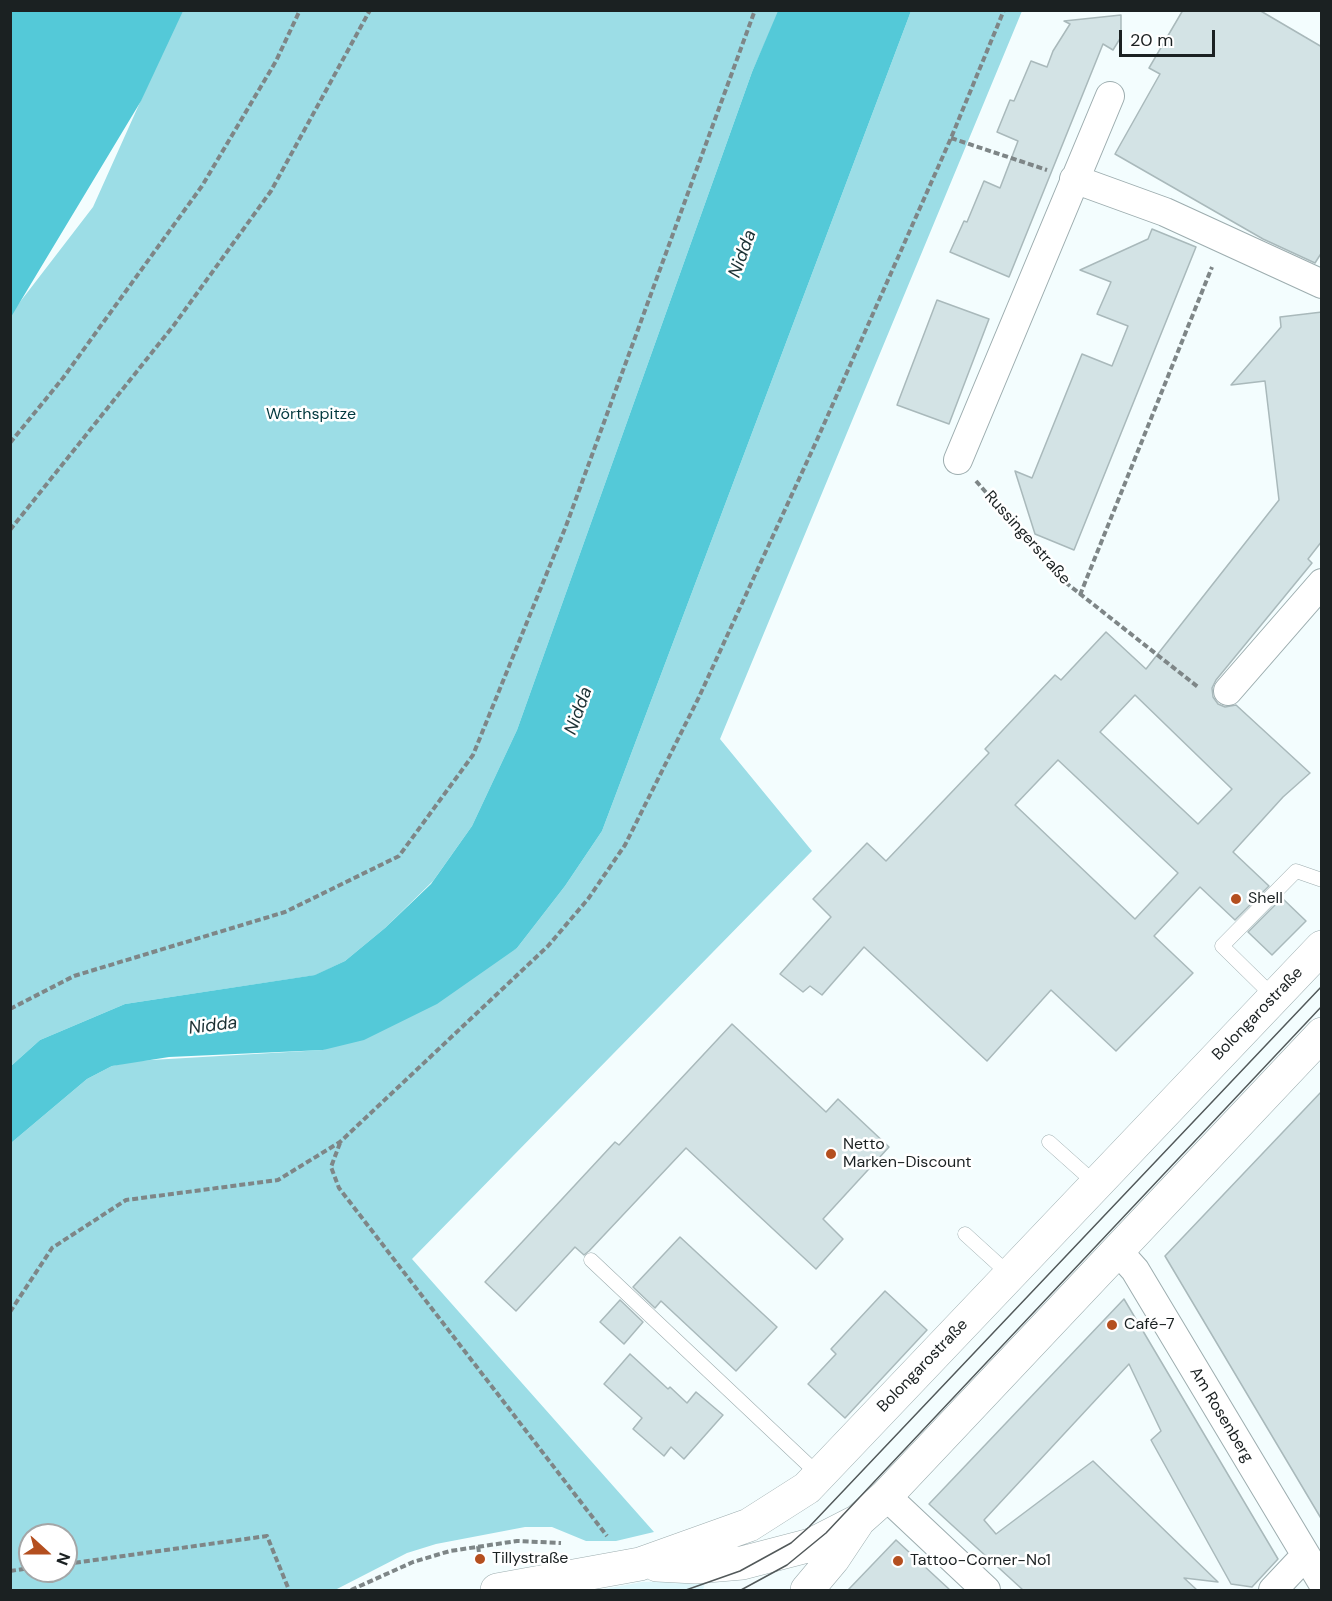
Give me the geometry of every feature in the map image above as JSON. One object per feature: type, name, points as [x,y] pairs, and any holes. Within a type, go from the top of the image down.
[{"type":"main road","name":"Bolongarostraße","points":[[640,1564],[749,1525],[813,1481],[1322,948]]},
{"type":"main road","points":[[497,1590],[640,1564],[695,1567],[724,1578],[811,1545],[858,1521],[886,1496],[1320,1040]]},
{"type":"main road","points":[[724,1578],[747,1542],[813,1481]]},
{"type":"main road","points":[[807,1590],[833,1559],[858,1521]]},
{"type":"street","points":[[958,460],[1110,96]]},
{"type":"street","points":[[1074,179],[1165,212],[1322,284]]},
{"type":"street","points":[[1228,691],[1322,583]]},
{"type":"street","name":"Am Rosenberg","points":[[1118,1251],[1134,1270],[1322,1582]]},
{"type":"street","points":[[886,1496],[986,1590]]},
{"type":"street","points":[[1274,1590],[1305,1556]]},
{"type":"lane","points":[[1274,997],[1222,946],[1296,871],[1322,880]]},
{"type":"lane","points":[[1049,1142],[1096,1184]]},
{"type":"lane","points":[[965,1234],[1010,1275]]},
{"type":"lane","points":[[591,1260],[813,1481]]},
{"type":"path","points":[[10,443],[63,378],[202,186],[276,61],[300,10]]},
{"type":"path","points":[[10,530],[174,325],[271,191],[370,10]]},
{"type":"path","points":[[10,1009],[74,976],[285,912],[399,855],[473,755],[566,526],[755,10]]},
{"type":"path","points":[[10,1312],[52,1248],[126,1200],[278,1180],[340,1142],[548,946],[588,898],[625,845],[704,686],[951,138],[1004,10]]},
{"type":"path","points":[[951,138],[1074,179]]},
{"type":"path","points":[[1080,594],[1224,238]]},
{"type":"path","name":"Russingerstraße","points":[[958,460],[1065,582],[1215,701],[1228,691]]},
{"type":"path","points":[[340,1142],[332,1167],[339,1188],[614,1545]]},
{"type":"path","points":[[78,1561],[267,1536],[289,1590]]},
{"type":"path","points":[[351,1590],[413,1562],[478,1546],[517,1541],[573,1544]]},
{"type":"path","points":[[478,1546],[480,1559]]},
{"type":"shaded area","points":[[705,1581],[703,1590],[599,1590],[642,1582]]},
{"type":"green space","name":"Wörthspitze","points":[[181,11],[779,11],[752,72],[517,730],[472,826],[433,881],[385,928],[345,961],[316,975],[125,1004],[40,1040],[11,1066],[10,315],[93,207]]},
{"type":"green space","points":[[911,11],[1022,11],[720,739],[812,851],[412,1259],[654,1532],[616,1541],[586,1541],[552,1527],[525,1527],[436,1544],[407,1553],[335,1590],[11,1590],[11,1143],[87,1079],[112,1066],[134,1061],[323,1050],[517,948],[565,886],[602,831]]},
{"type":"water","points":[[11,10],[183,11],[141,101],[11,317]]},
{"type":"water","name":"Nidda","points":[[778,11],[911,11],[602,831],[565,886],[517,948],[437,1004],[364,1040],[323,1050],[169,1057],[112,1066],[87,1079],[11,1143],[11,1066],[40,1040],[125,1004],[315,975],[345,961],[385,928],[431,884],[472,826],[517,730],[752,72]]},
{"type":"building","points":[[1183,10],[1259,10],[1322,47],[1322,252],[1315,263],[1263,239],[1115,154],[1160,74],[1149,68]]},
{"type":"building","points":[[1121,15],[1121,37],[1113,50],[1103,44],[1009,277],[950,252],[964,221],[967,222],[984,181],[1000,188],[1018,141],[997,132],[1010,100],[1014,101],[1031,61],[1047,67],[1053,51],[1070,24],[1064,21]]},
{"type":"building","points":[[1152,229],[1196,247],[1074,550],[1035,534],[1015,471],[1032,478],[1082,354],[1112,366],[1128,326],[1097,314],[1111,282],[1080,270],[1148,239]]},
{"type":"building","points":[[937,300],[989,319],[949,424],[897,405]]},
{"type":"building","points":[[1322,312],[1322,541],[1308,559],[1312,563],[1216,680],[1212,688],[1213,697],[1218,704],[1225,707],[1236,705],[1310,773],[1283,797],[1233,852],[1269,886],[1235,920],[1200,887],[1154,936],[1193,973],[1116,1051],[1051,990],[987,1061],[864,947],[822,995],[810,986],[803,992],[780,974],[831,917],[813,899],[867,843],[886,861],[989,753],[985,749],[1055,675],[1061,680],[1106,632],[1146,669],[1279,500],[1265,381],[1231,385],[1281,327],[1280,317]],"holes":[[[1135,695],[1232,789],[1198,824],[1100,732]],[[1058,760],[1178,873],[1135,919],[1015,805]]]},
{"type":"building","points":[[1282,898],[1306,921],[1272,955],[1248,932]]},
{"type":"building","points":[[732,1024],[826,1112],[838,1099],[889,1147],[823,1219],[843,1239],[816,1269],[686,1148],[589,1251],[584,1255],[575,1247],[516,1311],[485,1282],[615,1142],[619,1145]]},
{"type":"building","points":[[1322,1091],[1322,1520],[1165,1256]]},
{"type":"building","points":[[680,1237],[777,1327],[736,1371],[661,1301],[655,1308],[633,1287]]},
{"type":"building","points":[[885,1291],[927,1330],[845,1418],[808,1384],[836,1354],[831,1349]]},
{"type":"building","points":[[1124,1299],[1278,1559],[1252,1587],[1231,1584],[1151,1440],[1161,1431],[1129,1364],[984,1520],[996,1534],[1093,1461],[1218,1582],[1184,1578],[1197,1590],[1023,1590],[929,1504]]},
{"type":"building","points":[[620,1300],[643,1322],[624,1344],[600,1322]]},
{"type":"building","points":[[630,1354],[687,1403],[696,1392],[723,1415],[684,1459],[671,1447],[664,1456],[633,1429],[642,1418],[604,1384]]},
{"type":"building","points":[[896,1540],[950,1590],[848,1590]]},
{"type":"tram line","points":[[686,1590],[740,1571],[791,1543],[809,1527],[1322,986]]},
{"type":"tram line","points":[[741,1590],[787,1565],[826,1533],[1322,1006]]},
{"type":"place","name":"Shell","points":[[1236,899]]},
{"type":"place","name":"Netto Marken-Discount","points":[[831,1154]]},
{"type":"place","name":"Café-7","points":[[1112,1325]]},
{"type":"place","name":"Tillystraße","points":[[480,1559]]},
{"type":"place","name":"Tattoo-Corner-No1","points":[[898,1561]]}]
